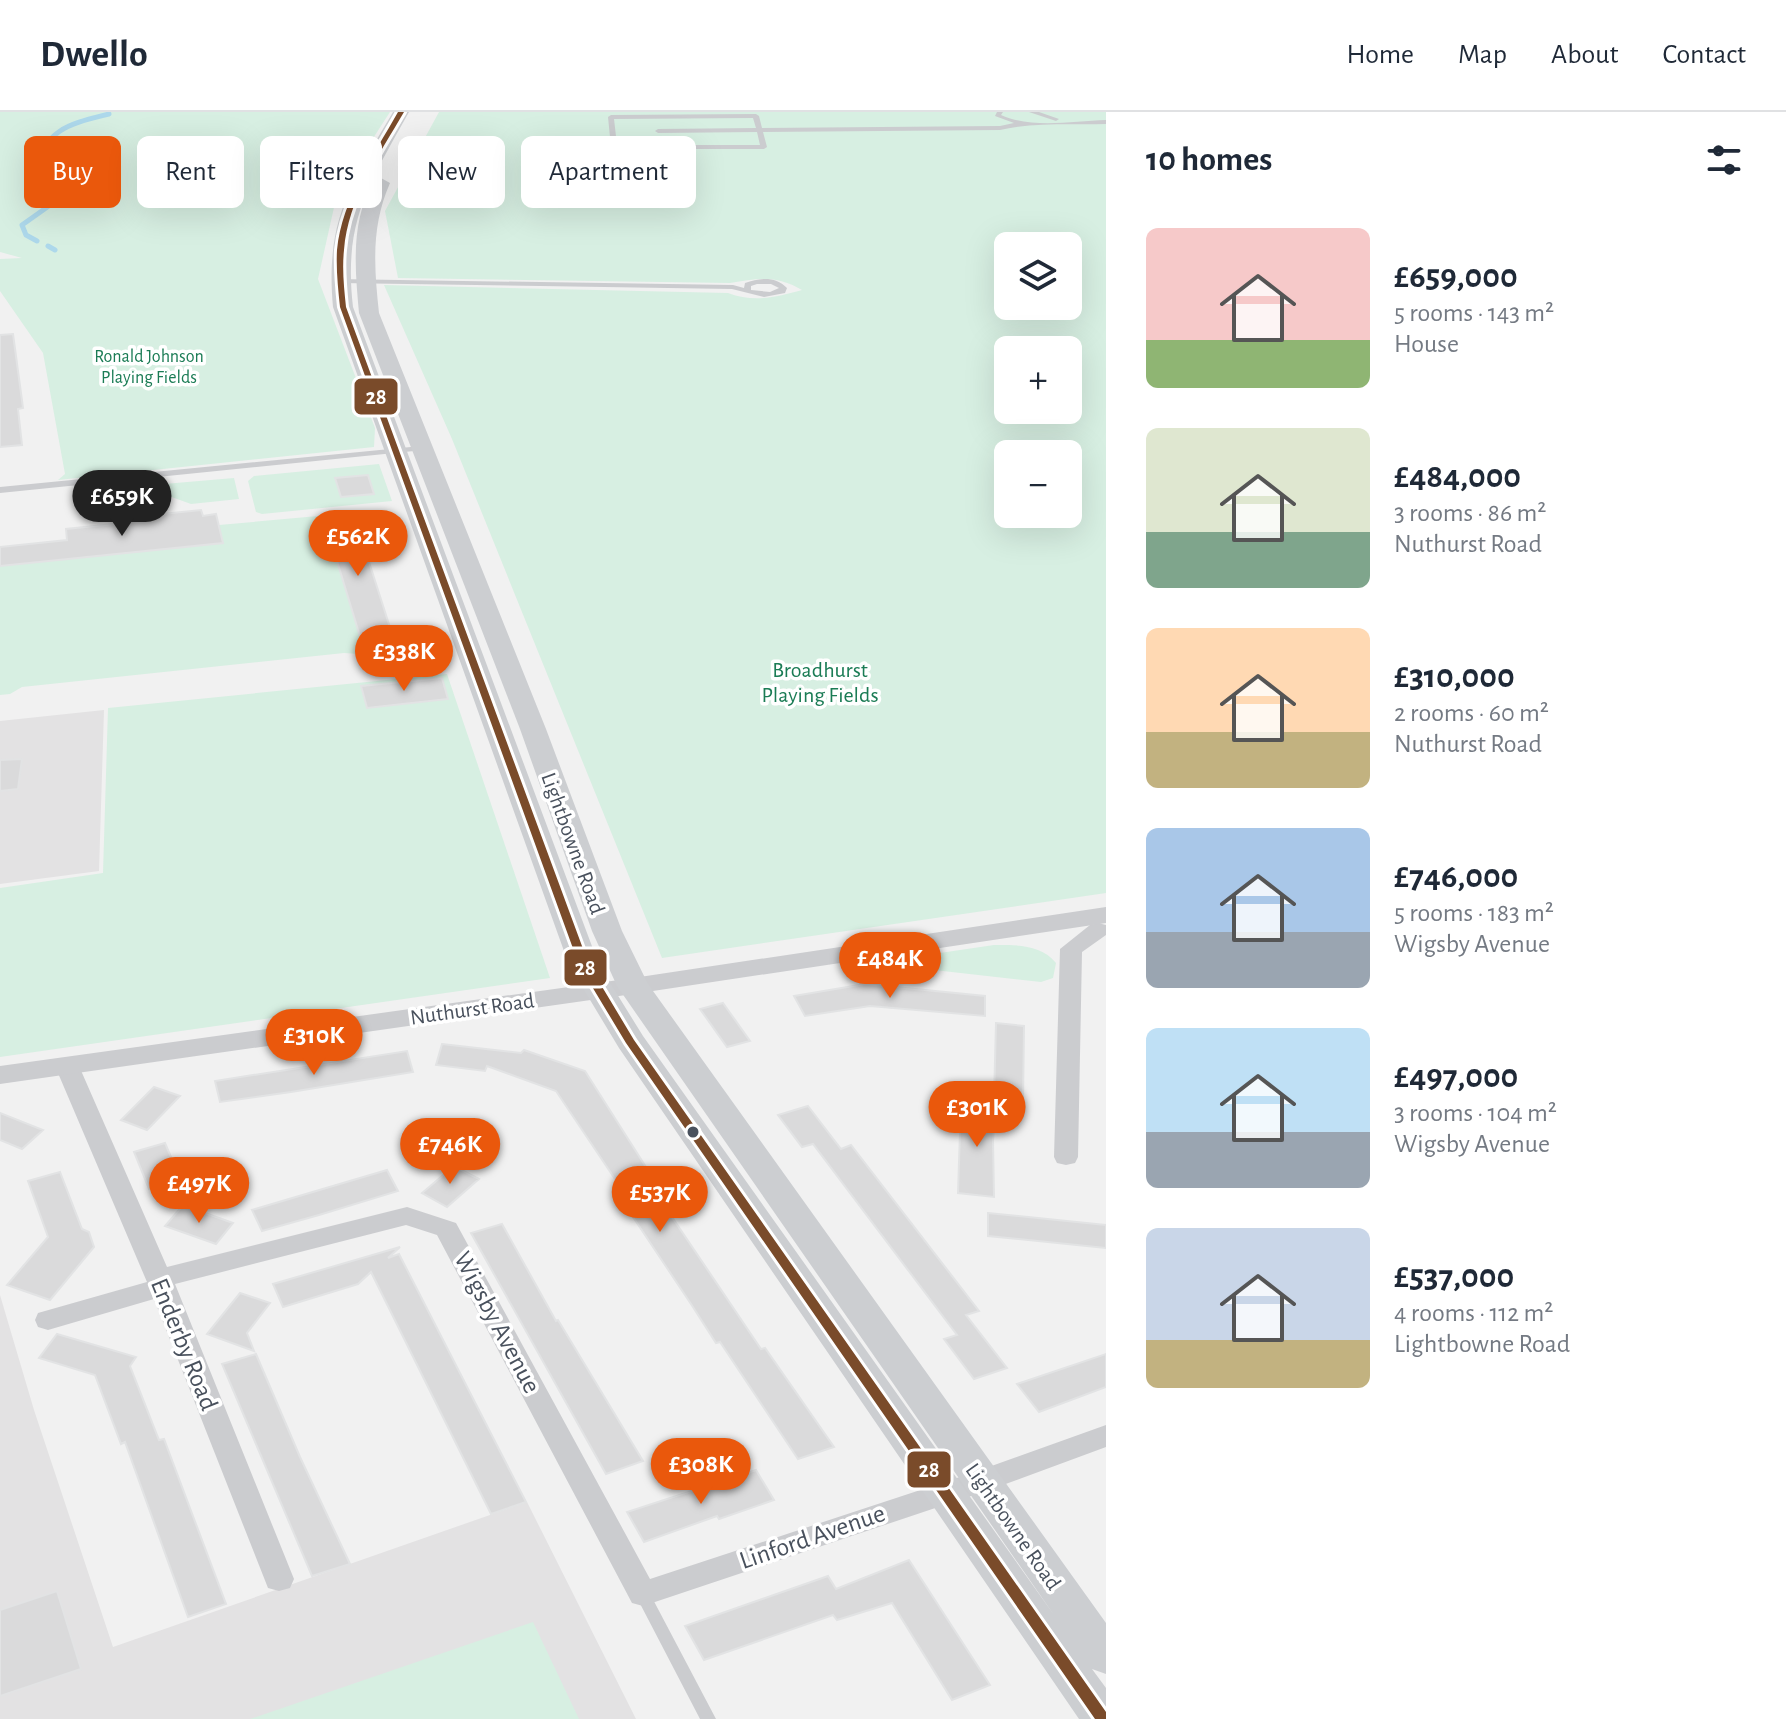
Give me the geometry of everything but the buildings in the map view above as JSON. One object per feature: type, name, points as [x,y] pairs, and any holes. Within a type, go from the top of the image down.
[{"type":"main road","name":"Lightbowne Road","points":[[401,112],[358,189],[341,232],[339,281],[343,307],[584,965],[616,988],[982,1481],[1106,1656]]},
{"type":"main road","name":"Lightbowne Road","points":[[422,112],[373,199],[363,257],[369,313],[533,729],[602,918],[623,1030],[1103,1719]]},
{"type":"street","name":"Nuthurst Road","points":[[0,1075],[1099,924]]},
{"type":"street","points":[[1066,1157],[1071,949],[1099,924]]},
{"type":"street","name":"Enderby Road","points":[[67,1066],[161,1283],[279,1579]]},
{"type":"street","name":"Wigsby Avenue","points":[[48,1320],[161,1283],[407,1216],[447,1229],[643,1594]]},
{"type":"street","name":"Linford Avenue","points":[[643,1594],[982,1481],[1106,1436]]},
{"type":"lane","points":[[1000,112],[997,115],[1003,119],[1024,122],[1106,122]]},
{"type":"lane","points":[[1032,112],[1061,121]]},
{"type":"lane","points":[[656,114],[658,136]]},
{"type":"lane","points":[[613,136],[611,117],[656,114],[756,116],[764,147],[696,147]]},
{"type":"lane","points":[[658,131],[1000,128],[1024,122]]},
{"type":"lane","points":[[341,232],[365,233]]},
{"type":"lane","points":[[339,281],[747,288]]},
{"type":"lane","points":[[0,490],[421,448]]},
{"type":"lane","points":[[643,1594],[708,1719]]},
{"type":"shaded area","points":[[104,710],[99,871],[0,884],[0,721]]},
{"type":"shaded area","points":[[0,1295],[34,1410],[113,1647],[527,1502],[636,1719],[0,1719]]},
{"type":"green space","name":"Ronald Johnson Playing Fields","points":[[0,112],[390,112],[374,136],[260,136],[260,208],[334,208],[318,279],[375,428],[374,447],[58,480],[65,474],[43,353],[0,291],[0,259],[22,258],[0,252]]},
{"type":"green space","name":"Broadhurst Playing Fields","points":[[439,112],[1106,112],[1106,893],[662,958],[452,439],[384,285],[728,293],[756,298],[802,290],[767,279],[730,283],[398,278],[385,211],[398,187],[398,208],[505,208],[505,136],[426,136]]},
{"type":"green space","points":[[379,464],[392,501],[262,514],[256,512],[248,481],[254,476]]},
{"type":"green space","points":[[234,478],[239,499],[191,504],[166,495],[164,484]]},
{"type":"green space","points":[[144,486],[146,498],[125,510],[82,514],[79,493]]},
{"type":"green space","points":[[201,510],[203,516],[216,514],[219,525],[329,515],[394,640],[376,651],[365,653],[22,687],[10,694],[0,695],[0,547],[67,540],[113,524],[113,519]]},
{"type":"green space","points":[[447,674],[550,978],[0,1057],[0,888],[103,873],[108,708]]},
{"type":"green space","points":[[994,945],[1027,947],[1043,952],[1056,963],[1053,978],[1041,982],[872,963]]},
{"type":"green space","points":[[533,1622],[579,1719],[250,1719]]},
{"type":"waterway","points":[[37,241],[26,235],[22,225],[53,203],[57,195],[43,186],[35,171],[46,145],[71,125],[109,114]]},
{"type":"waterway","points":[[48,246],[55,250]]},
{"type":"transit line","name":"28","points":[[401,112],[361,182],[345,225],[340,276],[343,307],[584,965],[630,1041],[1103,1719]]}]
